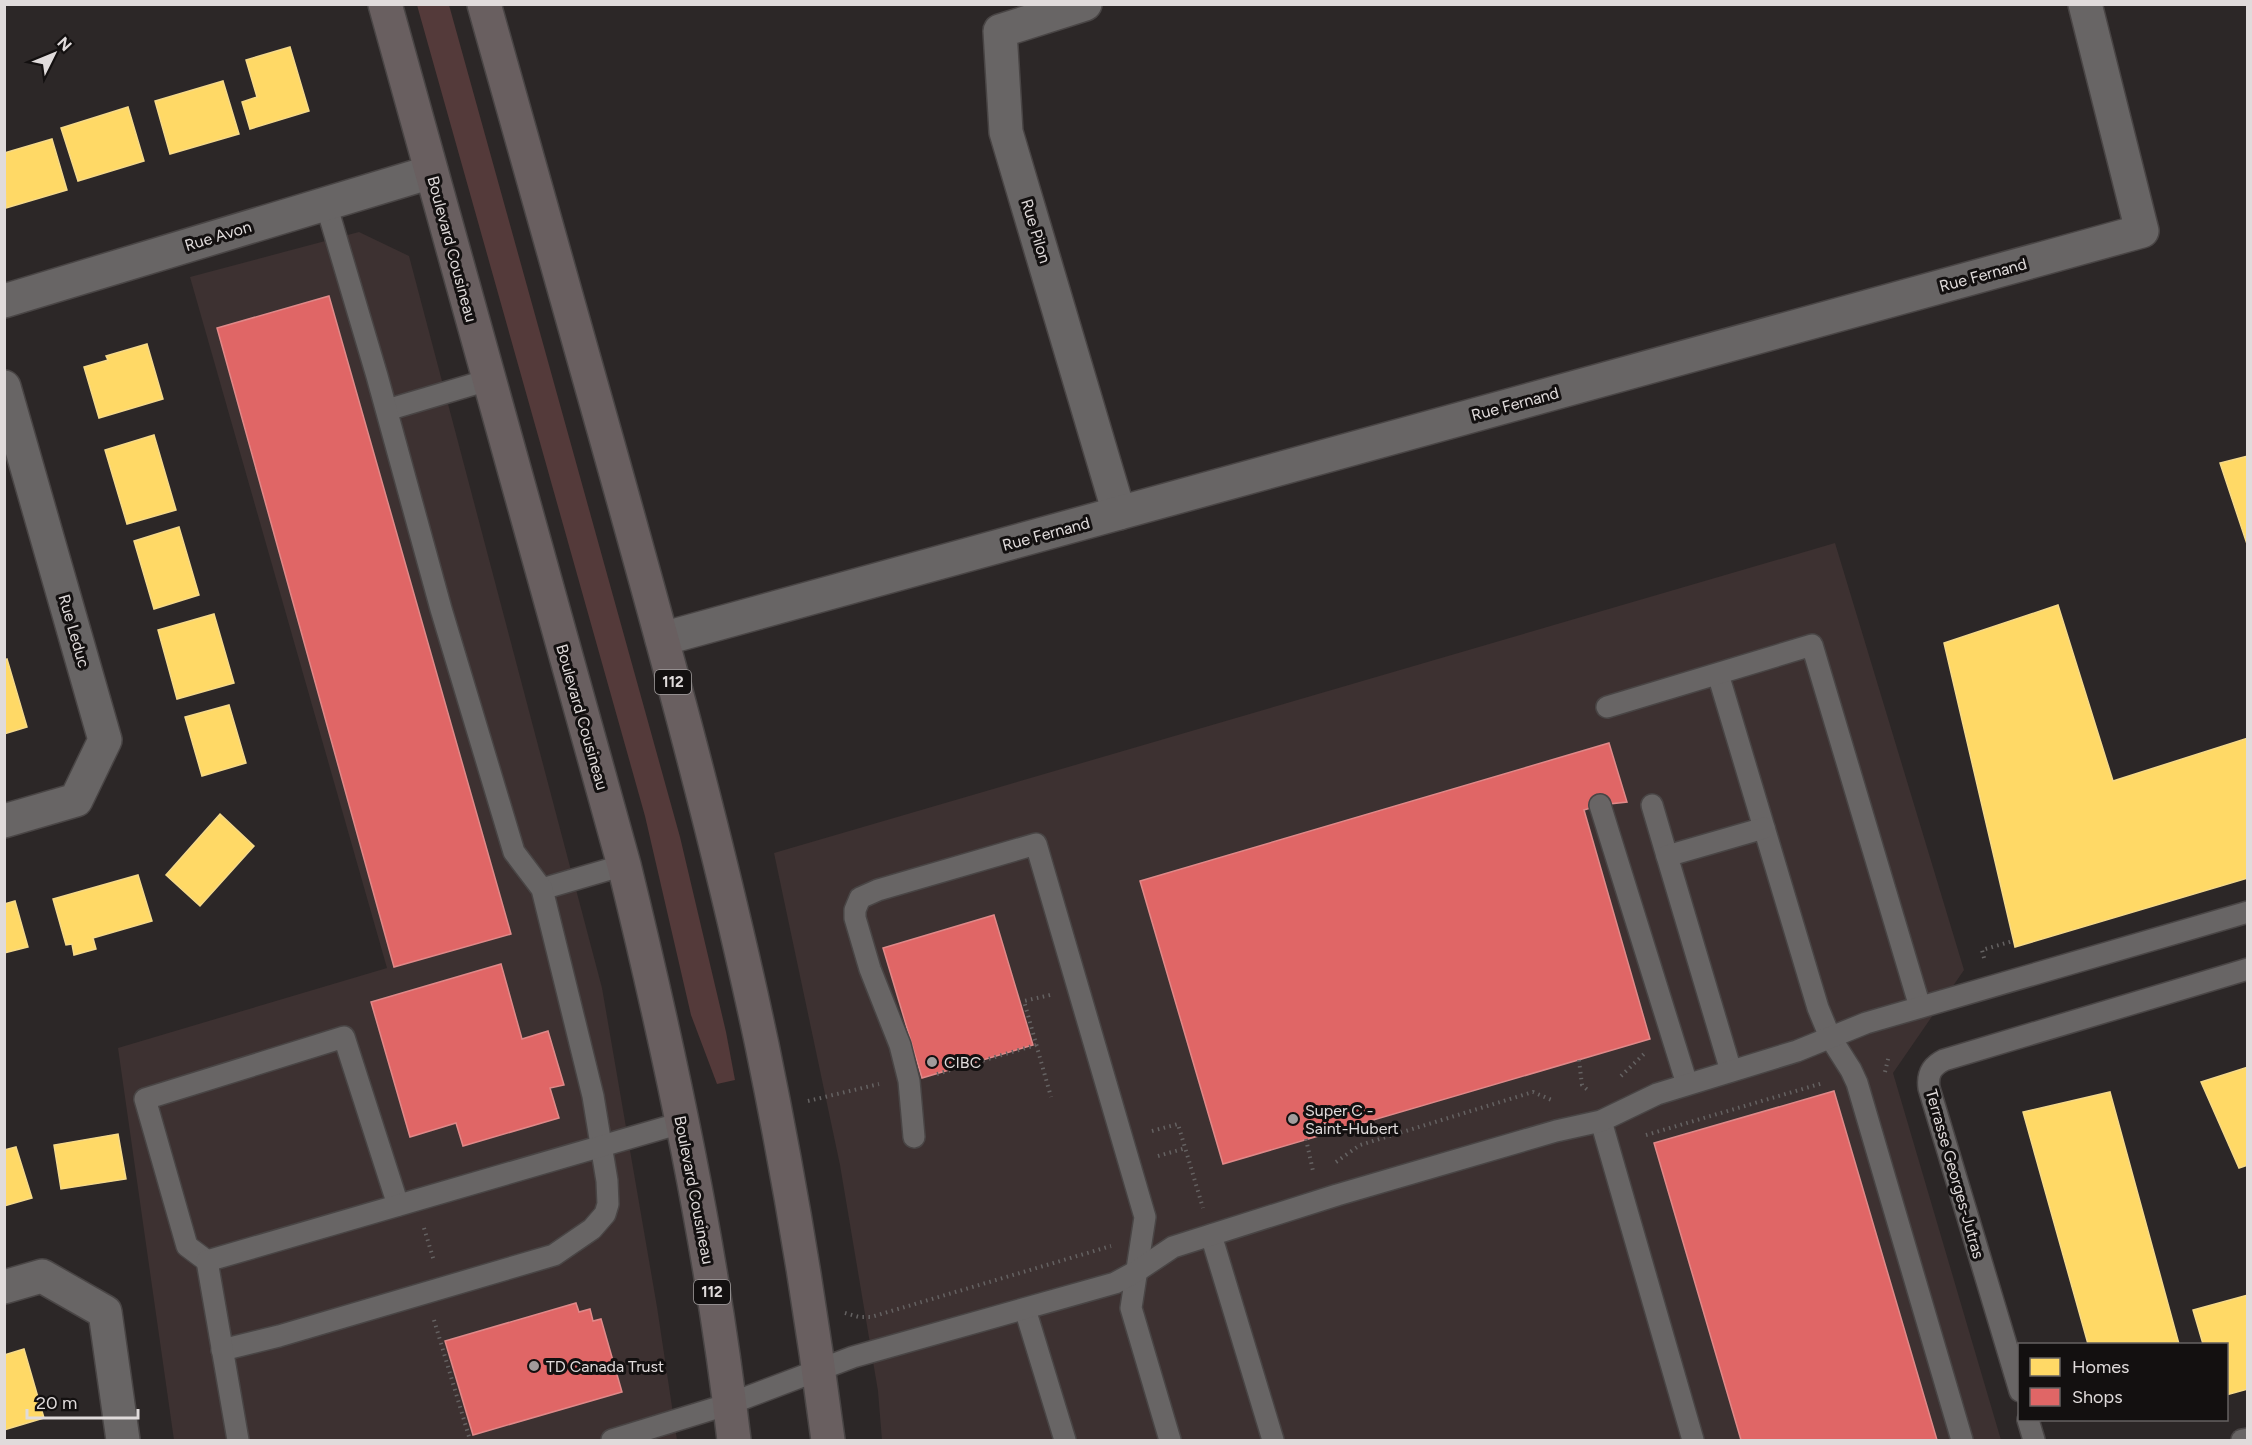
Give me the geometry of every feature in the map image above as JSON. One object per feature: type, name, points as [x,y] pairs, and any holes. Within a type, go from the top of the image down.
[{"type":"main road","name":"Boulevard Cousineau","points":[[385,4],[624,865],[662,1026],[681,1123],[706,1257],[734,1440]]},
{"type":"main road","name":"112","points":[[484,4],[662,639],[703,797],[761,1044],[795,1222],[828,1440]]},
{"type":"street","name":"Rue Pilon","points":[[1085,4],[1000,31],[1006,132],[1119,513]]},
{"type":"street","name":"Rue Fernand","points":[[662,639],[2142,231],[2085,4]]},
{"type":"street","name":"Rue Avon","points":[[4,301],[432,172]]},
{"type":"street","name":"Rue Leduc","points":[[4,387],[105,740],[76,800],[4,821]]},
{"type":"street","points":[[4,1287],[42,1276],[105,1312],[123,1440]]},
{"type":"lane","points":[[222,1350],[290,1333],[554,1255],[592,1230],[605,1214],[608,1204],[607,1181],[593,1096],[542,889],[514,852],[441,609],[387,410],[326,204]]},
{"type":"lane","points":[[387,410],[488,380]]},
{"type":"lane","points":[[1607,707],[1812,645],[1920,1007]]},
{"type":"lane","points":[[1718,674],[1818,1008],[1830,1037],[1857,1083],[1962,1440]]},
{"type":"lane","points":[[1600,805],[1687,1084]]},
{"type":"lane","points":[[1652,805],[1731,1071]]},
{"type":"lane","points":[[1667,856],[1764,828]]},
{"type":"lane","points":[[914,1137],[909,1081],[900,1045],[867,960],[855,918],[855,910],[860,898],[878,890],[1036,844],[1145,1217],[1131,1308],[1170,1440]]},
{"type":"lane","points":[[542,889],[624,865]]},
{"type":"lane","points":[[612,1440],[729,1404],[860,1355],[1114,1283],[1173,1247],[1336,1195],[1556,1131],[1601,1121],[1645,1098],[1797,1051],[1866,1023],[2247,912]]},
{"type":"lane","name":"Terrasse Georges-Jutras","points":[[2018,1388],[1929,1088],[1929,1074],[1932,1068],[1944,1060],[2247,969]]},
{"type":"lane","points":[[238,1440],[207,1261],[187,1246],[145,1099],[344,1037],[398,1206]]},
{"type":"lane","points":[[1601,1121],[1693,1440]]},
{"type":"lane","points":[[207,1261],[681,1123]]},
{"type":"lane","points":[[1211,1235],[1273,1440]]},
{"type":"lane","points":[[1025,1309],[1065,1440]]},
{"type":"lane","points":[[2029,1421],[2034,1440]]},
{"type":"lane","points":[[2242,1440],[2247,1439]]},
{"type":"path","points":[[1024,1001],[1051,1097]]},
{"type":"path","points":[[930,1076],[1037,1044]]},
{"type":"path","points":[[1613,1081],[1629,1070],[1644,1054]]},
{"type":"path","points":[[1579,1060],[1582,1085],[1590,1092],[1580,1096]]},
{"type":"path","points":[[808,1101],[884,1083]]},
{"type":"path","points":[[1637,1137],[1823,1083]]},
{"type":"path","points":[[1331,1166],[1360,1145],[1533,1092],[1560,1103]]},
{"type":"path","points":[[1179,1124],[1203,1206]]},
{"type":"path","points":[[1306,1139],[1313,1171]]},
{"type":"path","points":[[1302,1174],[1322,1168]]},
{"type":"path","points":[[1192,1208],[1214,1203]]},
{"type":"path","points":[[423,1223],[436,1267]]},
{"type":"path","points":[[845,1313],[871,1317],[1120,1243]]},
{"type":"path","points":[[431,1311],[470,1440]]},
{"type":"shaded area","points":[[417,5],[449,5],[680,837],[726,1032],[735,1080],[717,1084],[691,1015],[645,816]]},
{"type":"shaded area","points":[[359,232],[409,256],[602,988],[657,1307],[677,1440],[174,1440],[118,1048],[387,968],[190,277]]},
{"type":"shaded area","points":[[1835,543],[1964,970],[1893,1073],[2001,1440],[882,1440],[878,1391],[840,1165],[774,853]]},
{"type":"building: Homes","points":[[290,47],[309,111],[250,129],[242,102],[257,97],[246,60]]},
{"type":"building: Homes","points":[[223,81],[239,134],[170,154],[155,101]]},
{"type":"building: Homes","points":[[128,107],[144,161],[78,181],[61,128]]},
{"type":"building: Homes","points":[[52,139],[67,190],[6,208],[4,153]]},
{"type":"building: Homes","points":[[147,344],[163,399],[99,418],[84,367],[108,360],[106,356]]},
{"type":"building: Homes","points":[[154,435],[176,510],[127,524],[105,450]]},
{"type":"building: Homes","points":[[2248,456],[2248,547],[2220,463]]},
{"type":"building: Homes","points":[[179,527],[199,595],[154,609],[134,541]]},
{"type":"building: Homes","points":[[2058,605],[2113,781],[2248,738],[2248,878],[2015,947],[1944,643]]},
{"type":"building: Homes","points":[[214,614],[234,683],[177,699],[158,630]]},
{"type":"building: Homes","points":[[7,659],[27,727],[4,734],[4,660]]},
{"type":"building: Homes","points":[[229,705],[246,763],[202,776],[185,717]]},
{"type":"building: Homes","points":[[220,814],[254,846],[200,906],[166,875]]},
{"type":"building: Homes","points":[[138,875],[152,921],[93,938],[96,949],[74,955],[72,944],[66,945],[53,899]]},
{"type":"building: Homes","points":[[15,901],[28,947],[4,953],[4,904]]},
{"type":"building: Homes","points":[[2248,1067],[2248,1165],[2239,1168],[2201,1082]]},
{"type":"building: Homes","points":[[2110,1092],[2179,1343],[2088,1343],[2023,1112]]},
{"type":"building: Homes","points":[[118,1134],[126,1179],[61,1189],[54,1145]]},
{"type":"building: Homes","points":[[16,1147],[32,1198],[4,1206],[4,1150]]},
{"type":"building: Homes","points":[[2248,1295],[2248,1389],[2228,1394],[2228,1343],[2203,1343],[2193,1310]]},
{"type":"building: Homes","points":[[24,1349],[44,1418],[4,1430],[4,1355]]},
{"type":"building: Shops","points":[[329,296],[511,934],[394,967],[217,328]]},
{"type":"building: Shops","points":[[1609,743],[1627,802],[1600,805],[1584,810],[1650,1039],[1223,1164],[1140,881]]},
{"type":"building: Shops","points":[[994,915],[1033,1045],[922,1078],[883,948]]},
{"type":"building: Shops","points":[[501,964],[522,1039],[548,1031],[564,1085],[550,1088],[559,1118],[463,1146],[456,1123],[410,1137],[371,1002]]},
{"type":"building: Shops","points":[[1834,1091],[1937,1440],[1741,1440],[1654,1143]]},
{"type":"building: Shops","name":"TD Canada Trust","points":[[576,1303],[579,1312],[590,1309],[593,1321],[601,1319],[622,1392],[473,1435],[445,1341]]},
{"type":"place","name":"CIBC","points":[[932,1062]]},
{"type":"place","name":"Super C - Saint-Hubert","points":[[1293,1119]]},
{"type":"place","name":"TD Canada Trust","points":[[534,1366]]}]
